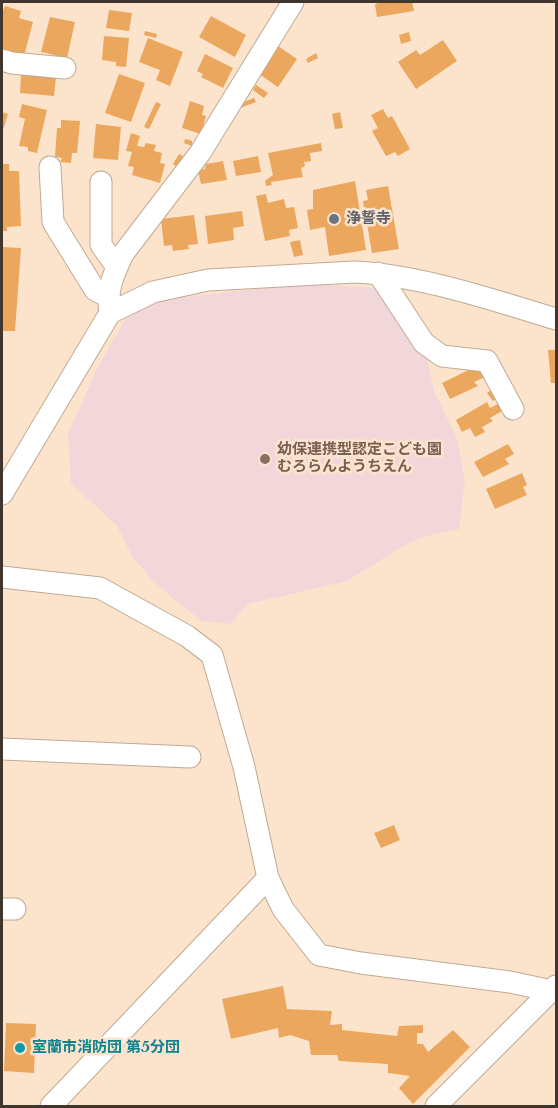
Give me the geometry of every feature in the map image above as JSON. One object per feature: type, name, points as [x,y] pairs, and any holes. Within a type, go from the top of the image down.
[{"type":"street","points":[[2,494],[109,304],[117,267],[137,236],[200,153],[293,2]]},
{"type":"street","points":[[2,60],[65,68]]},
{"type":"street","points":[[50,167],[53,222],[95,290],[109,304]]},
{"type":"street","points":[[100,182],[101,245],[117,267]]},
{"type":"street","points":[[109,304],[208,280],[354,272],[378,273],[441,286],[556,319]]},
{"type":"street","points":[[378,273],[424,343],[442,356],[487,361],[513,409]]},
{"type":"street","points":[[2,577],[100,588],[187,636],[212,655],[244,768],[268,878],[283,909],[319,955],[361,963],[554,988]]},
{"type":"street","points":[[2,749],[190,757]]},
{"type":"street","points":[[51,1107],[268,878]]},
{"type":"street","points":[[447,1103],[554,988]]},
{"type":"shaded area","name":"幼保連携型認定こども園 むろらんようちえん","points":[[331,285],[375,288],[427,358],[434,391],[457,438],[465,481],[459,529],[410,542],[347,581],[248,604],[230,624],[202,621],[152,580],[132,556],[117,526],[71,483],[68,434],[96,371],[127,315],[166,299],[281,286]]},
{"type":"building","points":[[378,2],[412,2],[414,11],[377,17],[375,5]]},
{"type":"building","points":[[5,6],[21,11],[19,18],[33,22],[24,56],[2,50],[2,13]]},
{"type":"building","points":[[109,10],[132,13],[129,31],[106,28]]},
{"type":"building","points":[[211,16],[246,35],[235,57],[199,37]]},
{"type":"building","points":[[50,17],[75,22],[67,58],[41,52]]},
{"type":"building","points":[[145,31],[157,34],[156,38],[144,35]]},
{"type":"building","points":[[409,32],[411,41],[401,44],[399,35]]},
{"type":"building","points":[[104,36],[129,38],[126,67],[116,66],[116,62],[102,60]]},
{"type":"building","points":[[148,38],[183,52],[170,86],[156,80],[160,70],[139,62]]},
{"type":"building","points":[[443,40],[457,61],[416,89],[398,62],[416,50],[420,55]]},
{"type":"building","points":[[278,46],[297,59],[278,87],[259,74]]},
{"type":"building","points":[[316,53],[318,58],[308,63],[306,59]]},
{"type":"building","points":[[205,54],[233,68],[223,88],[201,77],[203,74],[197,71]]},
{"type":"building","points":[[21,74],[56,77],[54,96],[20,93]]},
{"type":"building","points":[[119,74],[145,83],[131,122],[105,113]]},
{"type":"building","points":[[256,85],[268,93],[264,98],[253,90]]},
{"type":"building","points":[[254,98],[256,102],[240,108],[239,104]]},
{"type":"building","points":[[190,101],[204,106],[202,115],[206,116],[201,134],[182,128]]},
{"type":"building","points":[[156,102],[161,104],[149,129],[144,127]]},
{"type":"building","points":[[22,104],[47,110],[37,153],[28,151],[28,147],[19,146],[25,119],[19,117]]},
{"type":"building","points":[[383,109],[388,118],[392,116],[410,149],[398,156],[395,152],[386,156],[372,131],[378,128],[371,115]]},
{"type":"building","points":[[2,112],[8,114],[2,133]]},
{"type":"building","points":[[340,112],[343,128],[335,129],[332,114]]},
{"type":"building","points":[[61,120],[80,121],[77,153],[72,153],[71,163],[60,162],[62,158],[55,157],[57,128],[61,128]]},
{"type":"building","points":[[96,124],[121,127],[118,160],[93,158]]},
{"type":"building","points":[[131,133],[140,136],[137,146],[144,147],[146,143],[156,145],[154,151],[162,153],[160,163],[165,164],[160,183],[132,175],[134,167],[128,166],[132,152],[126,151]]},
{"type":"building","points":[[185,139],[192,141],[192,146],[184,143]]},
{"type":"building","points":[[321,143],[322,151],[310,153],[311,161],[304,162],[305,166],[301,168],[303,177],[271,182],[272,185],[266,186],[265,181],[273,175],[268,153]]},
{"type":"building","points":[[179,154],[183,156],[177,167],[173,164]]},
{"type":"building","points":[[258,156],[261,172],[236,176],[233,161]]},
{"type":"building","points":[[223,161],[227,180],[201,184],[198,170],[205,169],[206,164]]},
{"type":"building","points":[[2,164],[9,164],[9,171],[19,171],[21,226],[7,227],[7,231],[2,231]]},
{"type":"building","name":"浄誓寺","points":[[355,181],[366,250],[329,256],[325,227],[310,230],[307,210],[313,209],[313,190]]},
{"type":"building","points":[[388,186],[399,249],[372,253],[363,201],[368,200],[366,190]]},
{"type":"building","points":[[266,194],[268,203],[284,199],[286,208],[294,207],[298,228],[289,230],[290,236],[265,241],[256,196]]},
{"type":"building","points":[[242,211],[244,226],[233,228],[234,240],[208,244],[205,216]]},
{"type":"building","points":[[194,215],[198,244],[188,245],[189,249],[173,251],[172,245],[164,246],[161,219]]},
{"type":"building","points":[[300,240],[303,255],[294,257],[290,242]]},
{"type":"building","points":[[2,247],[21,248],[15,331],[2,331]]},
{"type":"building","points":[[548,350],[556,350],[556,383],[551,383]]},
{"type":"building","points":[[479,365],[485,377],[474,382],[478,386],[450,399],[442,383]]},
{"type":"building","points":[[494,388],[499,396],[493,401],[487,393]]},
{"type":"building","points":[[487,402],[490,408],[500,403],[504,410],[490,418],[493,421],[482,427],[485,432],[475,437],[470,428],[462,432],[456,420]]},
{"type":"building","points":[[508,444],[514,454],[505,459],[509,464],[483,477],[474,462]]},
{"type":"building","points":[[522,473],[527,485],[523,487],[527,495],[495,509],[486,489]]},
{"type":"building","points":[[394,825],[400,840],[381,848],[374,833]]},
{"type":"building","points":[[283,986],[287,1009],[332,1011],[330,1025],[342,1024],[342,1030],[397,1036],[399,1026],[423,1025],[423,1033],[417,1033],[417,1044],[423,1044],[428,1052],[453,1030],[470,1047],[413,1104],[399,1088],[410,1076],[388,1073],[388,1064],[339,1061],[337,1055],[311,1055],[309,1041],[290,1035],[279,1038],[278,1028],[231,1039],[222,999]]},
{"type":"building","name":"室蘭市消防団 第5分団","points":[[6,1023],[36,1024],[34,1073],[4,1071]]},
{"type":"place","name":"浄誓寺","points":[[334,219]]},
{"type":"place","name":"幼保連携型認定こども園 むろらんようちえん","points":[[265,459]]},
{"type":"place","name":"室蘭市消防団 第5分団","points":[[20,1048]]}]
